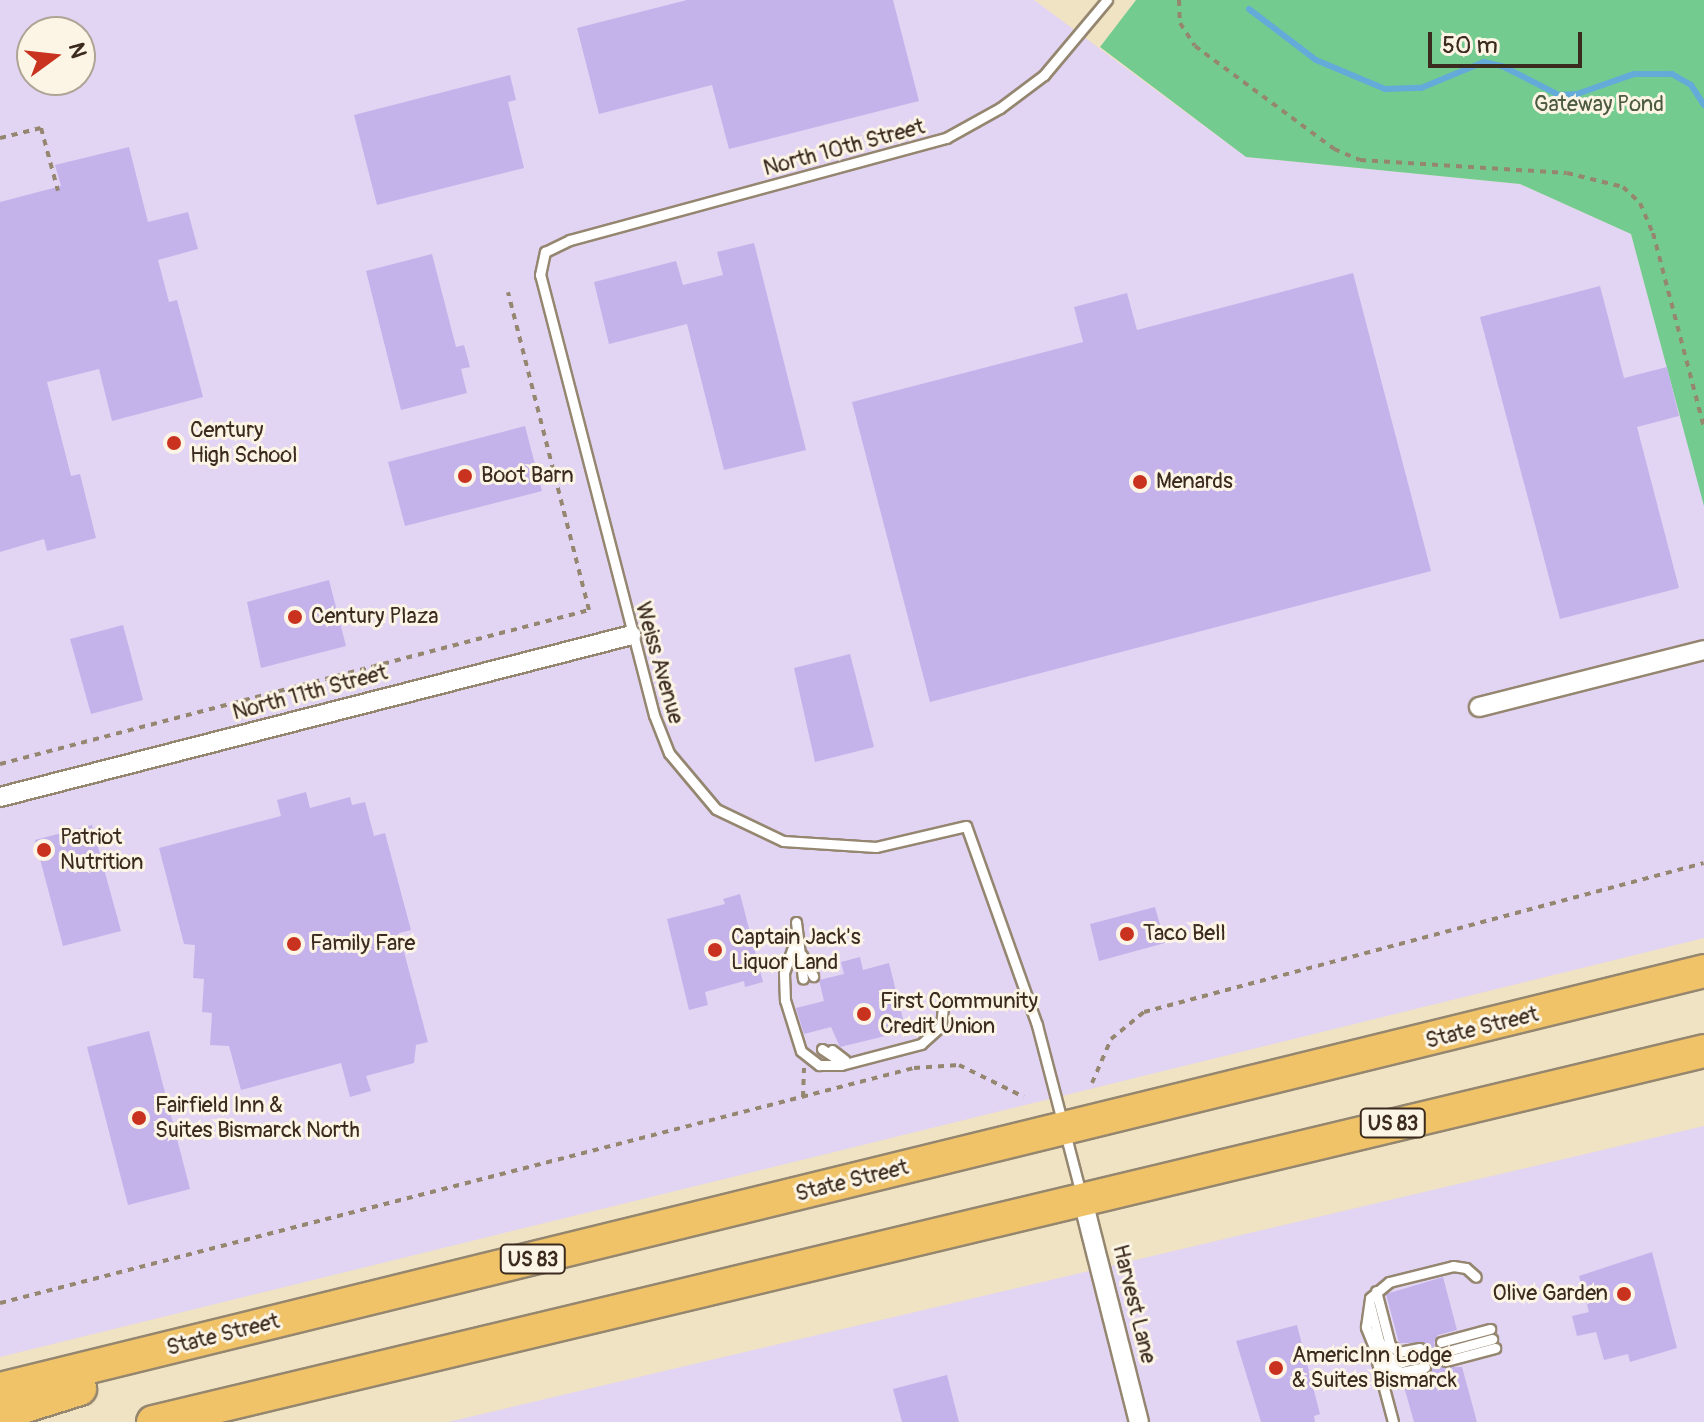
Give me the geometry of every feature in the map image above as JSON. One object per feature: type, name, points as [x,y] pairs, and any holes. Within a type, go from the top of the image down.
[{"type":"highway","name":"State Street","points":[[0,1389],[1704,971]]},
{"type":"highway","name":"US 83","points":[[153,1422],[1082,1197],[1704,1051]]},
{"type":"highway","points":[[0,1368],[85,1350],[165,1349]]},
{"type":"highway","points":[[0,1414],[94,1384],[165,1349]]},
{"type":"street","name":"North 11th Street","points":[[0,797],[632,635]]},
{"type":"street","points":[[1479,707],[1704,650]]},
{"type":"street","name":"Harvest Lane","points":[[1082,1197],[1139,1422]]},
{"type":"lane","name":"North 10th Street","points":[[545,252],[570,240],[946,138],[1000,108],[1044,75],[1107,0]]},
{"type":"lane","name":"Weiss Avenue","points":[[545,252],[541,283],[632,635],[669,753],[702,797],[739,824],[801,845],[852,848],[906,842],[966,826],[1037,1025],[1082,1197]]},
{"type":"lane","points":[[796,922],[795,941],[784,973],[785,1000],[796,1041],[809,1060],[830,1066],[929,1039],[941,1026],[943,1006]]},
{"type":"lane","points":[[795,941],[808,978]]},
{"type":"lane","points":[[827,1049],[856,1061]]},
{"type":"lane","points":[[1393,1422],[1365,1316],[1373,1295],[1389,1282],[1453,1266],[1466,1268],[1476,1277]]},
{"type":"lane","points":[[1373,1295],[1390,1345],[1399,1352],[1422,1357],[1393,1371],[1375,1355]]},
{"type":"lane","points":[[1492,1339],[1444,1352],[1492,1339]]},
{"type":"path","points":[[1179,0],[1180,23],[1195,46],[1334,149],[1360,160],[1567,173],[1623,187],[1640,203],[1653,233],[1704,428]]},
{"type":"path","points":[[0,138],[41,128],[58,191]]},
{"type":"path","points":[[0,764],[589,610],[508,292]]},
{"type":"path","points":[[1092,1083],[1111,1039],[1144,1012],[1704,863]]},
{"type":"path","points":[[803,1097],[802,1074],[809,1060]]},
{"type":"path","points":[[0,1303],[803,1097],[947,1063],[971,1069],[1024,1097]]},
{"type":"shaded area","points":[[0,0],[1034,0],[1246,157],[1520,184],[1631,234],[1704,504],[1704,938],[0,1357]]},
{"type":"shaded area","points":[[1704,1126],[1704,1422],[448,1422]]},
{"type":"green space","name":"Gateway Pond","points":[[1136,0],[1704,0],[1704,506],[1631,234],[1520,184],[1246,157],[1100,47]]},
{"type":"building","points":[[687,0],[893,0],[919,101],[729,149],[712,85],[599,114],[577,28]]},
{"type":"building","points":[[510,75],[516,100],[508,102],[524,168],[377,205],[354,115]]},
{"type":"building","points":[[129,147],[148,222],[188,212],[198,249],[158,260],[169,302],[177,300],[203,397],[112,421],[99,369],[47,382],[71,476],[80,474],[96,538],[47,551],[44,539],[0,552],[0,202],[61,186],[55,165]]},
{"type":"building","points":[[754,243],[806,450],[724,470],[687,324],[609,344],[594,282],[676,261],[683,285],[723,275],[717,252]]},
{"type":"building","points":[[432,254],[456,347],[464,345],[470,367],[461,369],[467,393],[401,410],[366,271]]},
{"type":"building","name":"Menards","points":[[1353,273],[1431,571],[930,702],[852,402],[1083,342],[1074,307],[1127,293],[1137,330]]},
{"type":"building","points":[[1600,286],[1624,378],[1667,367],[1679,416],[1637,427],[1679,588],[1560,619],[1480,317]]},
{"type":"building","name":"Boot Barn","points":[[525,426],[542,491],[405,526],[388,462]]},
{"type":"building","name":"Century Plaza","points":[[329,580],[346,646],[261,668],[247,602]]},
{"type":"building","points":[[123,625],[143,700],[91,714],[70,639]]},
{"type":"building","points":[[850,654],[874,747],[815,762],[794,668]]},
{"type":"building","name":"Family Fare","points":[[306,792],[310,808],[350,797],[352,805],[365,802],[374,836],[385,833],[411,930],[399,933],[428,1042],[416,1045],[414,1063],[366,1076],[371,1091],[350,1097],[341,1063],[241,1090],[229,1046],[210,1045],[212,1013],[202,1012],[204,979],[193,978],[195,945],[184,944],[159,848],[281,816],[277,800]]},
{"type":"building","points":[[92,825],[121,931],[63,946],[35,840]]},
{"type":"building","name":"Captain Jack's Liquor Land","points":[[740,894],[763,982],[745,987],[744,981],[705,992],[708,1005],[689,1010],[667,919],[725,904],[723,899]]},
{"type":"building","name":"Taco Bell","points":[[1155,907],[1165,943],[1099,961],[1090,924]]},
{"type":"building","name":"First Community Credit Union","points":[[860,957],[863,970],[889,963],[906,1031],[840,1047],[831,1027],[804,1034],[796,1008],[824,1001],[819,980],[844,974],[841,962]]},
{"type":"building","name":"Fairfield Inn & Suites Bismarck North","points":[[149,1031],[190,1189],[128,1205],[87,1047]]},
{"type":"building","name":"Olive Garden","points":[[1652,1252],[1677,1348],[1630,1362],[1628,1354],[1604,1360],[1596,1332],[1577,1336],[1572,1316],[1589,1312],[1579,1276]]},
{"type":"building","points":[[1443,1277],[1457,1330],[1438,1335],[1434,1343],[1441,1367],[1462,1367],[1477,1422],[1414,1422],[1403,1383],[1427,1376],[1432,1366],[1425,1343],[1399,1343],[1386,1294]]},
{"type":"building","name":"AmericInn Lodge & Suites Bismarck","points":[[1297,1325],[1320,1414],[1314,1416],[1315,1422],[1261,1422],[1236,1341]]},
{"type":"building","points":[[947,1375],[959,1422],[902,1422],[893,1389]]},
{"type":"waterway","points":[[1249,9],[1316,60],[1385,89],[1421,88],[1484,62],[1502,66],[1559,95],[1577,94],[1634,74],[1672,74],[1691,85],[1704,105]]},
{"type":"place","name":"Century High School","points":[[174,443]]},
{"type":"place","name":"Boot Barn","points":[[465,476]]},
{"type":"place","name":"Menards","points":[[1140,482]]},
{"type":"place","name":"Century Plaza","points":[[295,617]]},
{"type":"place","name":"Patriot Nutrition","points":[[44,850]]},
{"type":"place","name":"Taco Bell","points":[[1127,934]]},
{"type":"place","name":"Family Fare","points":[[294,944]]},
{"type":"place","name":"Captain Jack's Liquor Land","points":[[715,950]]},
{"type":"place","name":"First Community Credit Union","points":[[864,1014]]},
{"type":"place","name":"Fairfield Inn & Suites Bismarck North","points":[[139,1118]]},
{"type":"place","name":"Olive Garden","points":[[1624,1294]]},
{"type":"place","name":"AmericInn Lodge & Suites Bismarck","points":[[1276,1368]]}]
